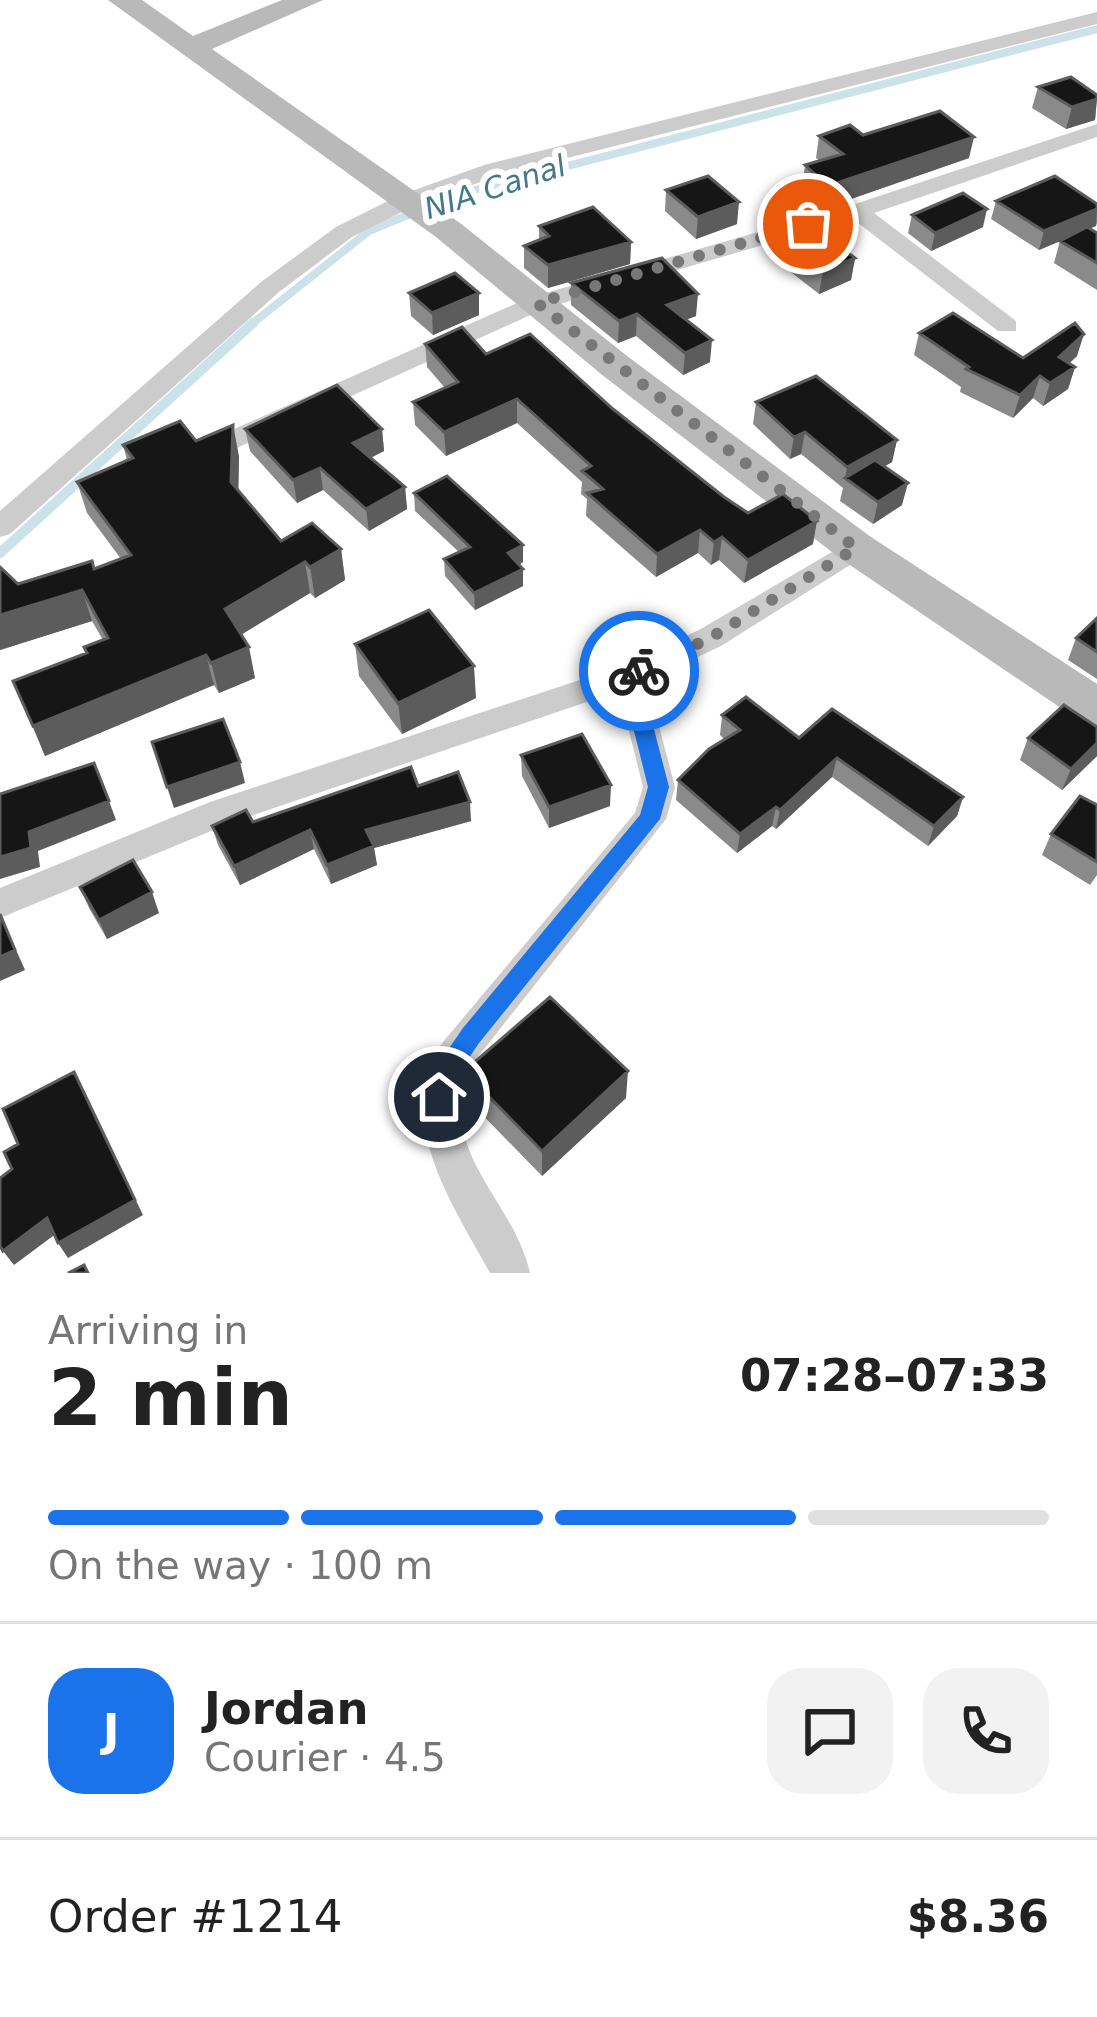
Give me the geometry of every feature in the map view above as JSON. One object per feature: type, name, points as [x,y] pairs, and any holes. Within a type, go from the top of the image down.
[{"type":"main road","points":[[123,0],[416,208],[856,548],[1097,708]]},
{"type":"main road","points":[[191,47],[308,0]]},
{"type":"street","points":[[0,527],[270,287],[344,232],[416,208],[492,170],[1097,18]]},
{"type":"street","points":[[212,449],[537,303],[856,212],[1097,130]]},
{"type":"street","points":[[856,212],[1007,326]]},
{"type":"street","points":[[0,903],[222,812],[630,675],[710,638],[856,548]]},
{"type":"street","points":[[512,1270],[456,1167],[439,1097],[444,1073],[471,1035],[650,819],[659,787],[630,675]]},
{"type":"building","points":[[1071,77],[1097,99],[1072,107],[1038,87]]},
{"type":"building","points":[[940,111],[974,137],[828,186],[805,165],[843,154],[819,136],[850,125],[863,135]]},
{"type":"building","points":[[708,176],[739,202],[698,217],[666,190]]},
{"type":"building","points":[[1055,176],[1097,204],[1097,209],[1044,231],[996,201]]},
{"type":"building","points":[[963,193],[987,209],[935,233],[912,215]]},
{"type":"building","points":[[593,207],[631,242],[548,265],[524,246],[549,236],[539,226]]},
{"type":"building","points":[[803,220],[855,258],[823,271],[772,233]]},
{"type":"building","points":[[1087,227],[1097,233],[1097,263],[1060,241]]},
{"type":"building","points":[[662,258],[698,294],[667,305],[712,340],[685,353],[637,314],[619,321],[571,283]]},
{"type":"building","points":[[455,273],[479,293],[432,313],[409,293]]},
{"type":"building","points":[[953,313],[1023,358],[1075,323],[1084,334],[1059,357],[1075,367],[1050,383],[1040,376],[1020,395],[966,369],[969,367],[919,333]]},
{"type":"building","points":[[462,327],[486,354],[530,334],[613,409],[748,513],[783,494],[817,521],[748,560],[722,537],[714,542],[700,530],[657,554],[587,493],[603,489],[582,471],[591,466],[517,399],[444,432],[413,402],[458,382],[425,344]]},
{"type":"building","points":[[816,376],[897,440],[847,467],[805,432],[794,437],[756,402]]},
{"type":"building","points":[[337,385],[382,429],[353,443],[405,487],[366,509],[320,468],[293,480],[245,429]]},
{"type":"building","points":[[180,421],[196,441],[233,425],[231,482],[281,541],[312,523],[341,549],[310,567],[305,562],[225,609],[249,647],[211,663],[206,655],[33,726],[13,681],[87,653],[84,647],[108,638],[82,590],[0,615],[0,567],[18,584],[92,561],[94,569],[131,555],[77,482],[133,458],[123,445]]},
{"type":"building","points":[[875,460],[908,483],[878,502],[845,478]]},
{"type":"building","points":[[447,476],[523,545],[508,553],[523,569],[474,593],[444,559],[470,547],[414,493]]},
{"type":"building","points":[[429,610],[474,666],[398,703],[355,644]]},
{"type":"building","points":[[1097,618],[1097,652],[1076,638]]},
{"type":"building","points":[[746,697],[799,738],[832,709],[963,797],[934,826],[837,758],[780,810],[776,807],[740,834],[678,780],[709,749],[740,730],[722,715]]},
{"type":"building","points":[[1064,705],[1097,727],[1097,743],[1071,769],[1028,738]]},
{"type":"building","points":[[223,719],[240,762],[167,787],[152,742]]},
{"type":"building","points":[[582,734],[611,785],[549,807],[521,755]]},
{"type":"building","points":[[94,763],[109,801],[29,832],[31,848],[0,857],[0,794]]},
{"type":"building","points":[[411,767],[418,786],[458,772],[470,802],[366,830],[374,846],[327,865],[310,830],[234,866],[212,826],[246,810],[253,822]]},
{"type":"building","points":[[1080,796],[1097,805],[1097,862],[1051,834]]},
{"type":"building","points":[[133,860],[152,892],[99,920],[80,887]]},
{"type":"building","points":[[0,914],[15,950],[0,957]]},
{"type":"building","points":[[550,997],[628,1071],[542,1151],[464,1071]]},
{"type":"building","points":[[74,1072],[135,1200],[58,1243],[47,1218],[3,1251],[0,1178],[12,1169],[4,1152],[18,1144],[3,1109]]},
{"type":"waterway","name":"NIA Canal","points":[[249,326],[369,231],[459,194],[1097,29]]},
{"type":"waterway","name":"NIA Canal","points":[[0,553],[253,323]]},
{"type":"way so far","points":[[639,671],[710,638],[856,548],[537,303],[808,224]]},
{"type":"route","points":[[439,1097],[444,1073],[471,1035],[650,819],[659,787],[630,675],[639,671]]}]
